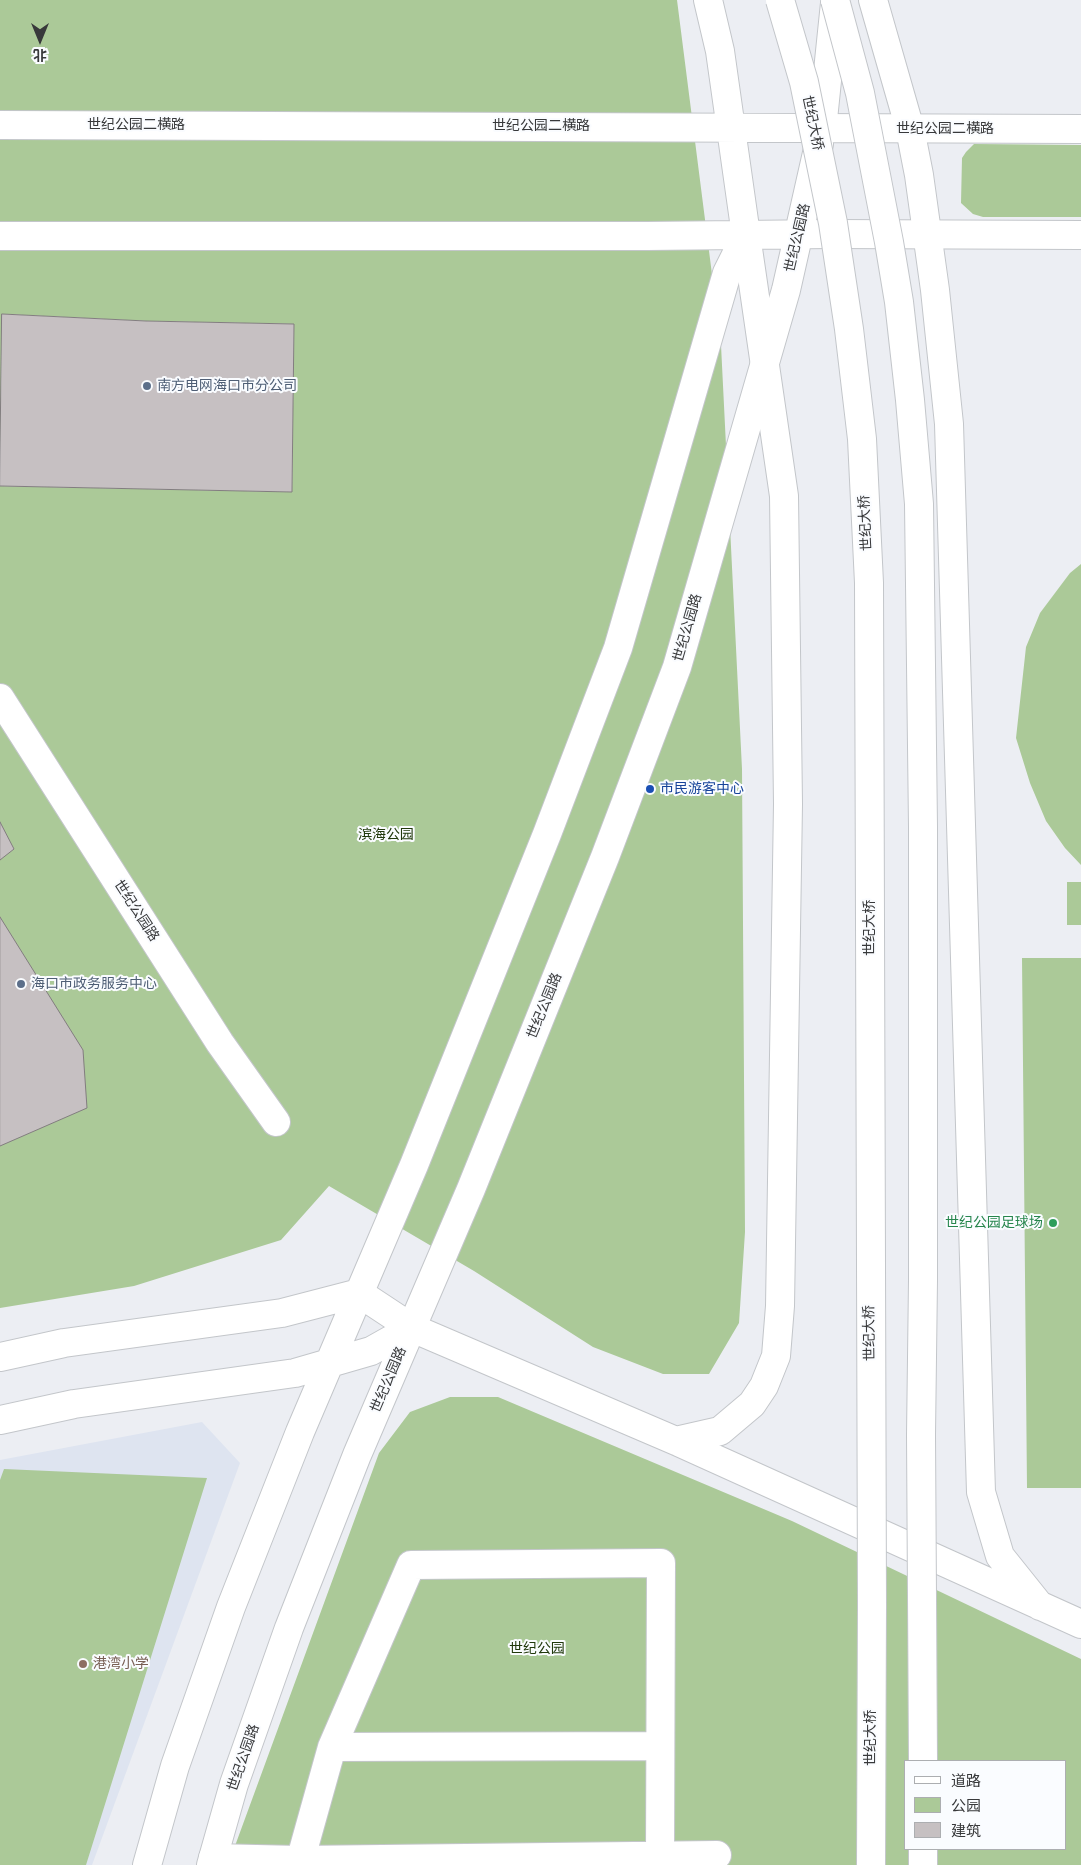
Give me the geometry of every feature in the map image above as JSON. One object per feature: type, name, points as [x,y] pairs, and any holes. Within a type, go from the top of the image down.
[{"type":"main road","points":[[676,1441],[720,1431],[752,1404],[764,1386],[776,1356],[780,1306],[788,804],[784,496],[720,51],[708,0]]},
{"type":"main road","name":"世纪大桥","points":[[780,0],[804,82],[833,223],[862,439],[869,583],[872,1596],[870,1865]]},
{"type":"main road","points":[[835,0],[860,93],[890,242],[910,400],[919,504],[922,818],[921,1435],[923,1760]]},
{"type":"main road","name":"世纪公园路","points":[[212,1862],[234,1784],[289,1628],[357,1455],[471,1189],[601,866],[677,667],[786,290],[822,129],[835,0]]},
{"type":"main road","points":[[882,5],[919,175],[949,424],[982,1492],[1000,1556],[1040,1606]]},
{"type":"main road","name":"世纪公园二横路","points":[[0,125],[1081,129]]},
{"type":"main road","points":[[147,1865],[175,1766],[228,1616],[300,1432],[414,1165],[544,843],[618,648],[726,273],[746,235]]},
{"type":"main road","points":[[0,236],[1081,235]]},
{"type":"main road","name":"世纪公园路","points":[[0,698],[220,1043],[276,1122]]},
{"type":"main road","points":[[0,1357],[64,1343],[282,1314],[359,1293],[412,1328],[676,1441],[1081,1624]]},
{"type":"main road","points":[[0,1420],[74,1404],[295,1373],[371,1351],[412,1328]]},
{"type":"main road","points":[[299,1862],[332,1747],[411,1565],[661,1563],[660,1855]]},
{"type":"main road","points":[[332,1747],[660,1746]]},
{"type":"main road","points":[[923,1850],[923,1865]]},
{"type":"main road","points":[[212,1862],[574,1861],[660,1855],[717,1855]]},
{"type":"shaded area","name":"港湾小学","points":[[202,1422],[240,1463],[92,1865],[0,1865],[0,1460]]},
{"type":"green space","name":"滨海公园","points":[[0,0],[677,0],[721,345],[742,769],[745,1232],[739,1323],[709,1374],[663,1374],[593,1347],[474,1271],[329,1186],[281,1240],[134,1286],[0,1308],[0,486],[292,492],[294,324],[146,321],[2,314],[0,449]]},
{"type":"green space","points":[[974,144],[1081,145],[1081,217],[983,217],[973,214],[961,203],[962,158]]},
{"type":"green space","points":[[1081,564],[1081,865],[1065,848],[1046,821],[1030,783],[1016,738],[1026,647],[1040,613],[1070,573]]},
{"type":"green space","points":[[1067,882],[1081,882],[1081,925],[1067,925]]},
{"type":"green space","name":"世纪公园足球场","points":[[1022,958],[1081,958],[1081,1488],[1027,1488]]},
{"type":"green space","name":"世纪公园","points":[[450,1397],[498,1397],[792,1521],[1081,1659],[1081,1865],[228,1865],[379,1453],[410,1412]]},
{"type":"green space","name":"港湾小学","points":[[4,1469],[207,1478],[86,1865],[0,1865],[0,1480]]},
{"type":"building","name":"南方电网海口市分公司","points":[[2,314],[146,321],[294,324],[292,492],[0,486]]},
{"type":"building","points":[[0,822],[14,849],[0,860]]},
{"type":"building","name":"海口市政务服务中心","points":[[0,917],[83,1050],[87,1108],[0,1146]]},
{"type":"place","name":"南方电网海口市分公司","points":[[147,386]]},
{"type":"place","name":"市民游客中心","points":[[650,789]]},
{"type":"place","name":"海口市政务服务中心","points":[[21,984]]},
{"type":"place","name":"世纪公园足球场","points":[[1053,1223]]},
{"type":"place","name":"港湾小学","points":[[83,1664]]}]
